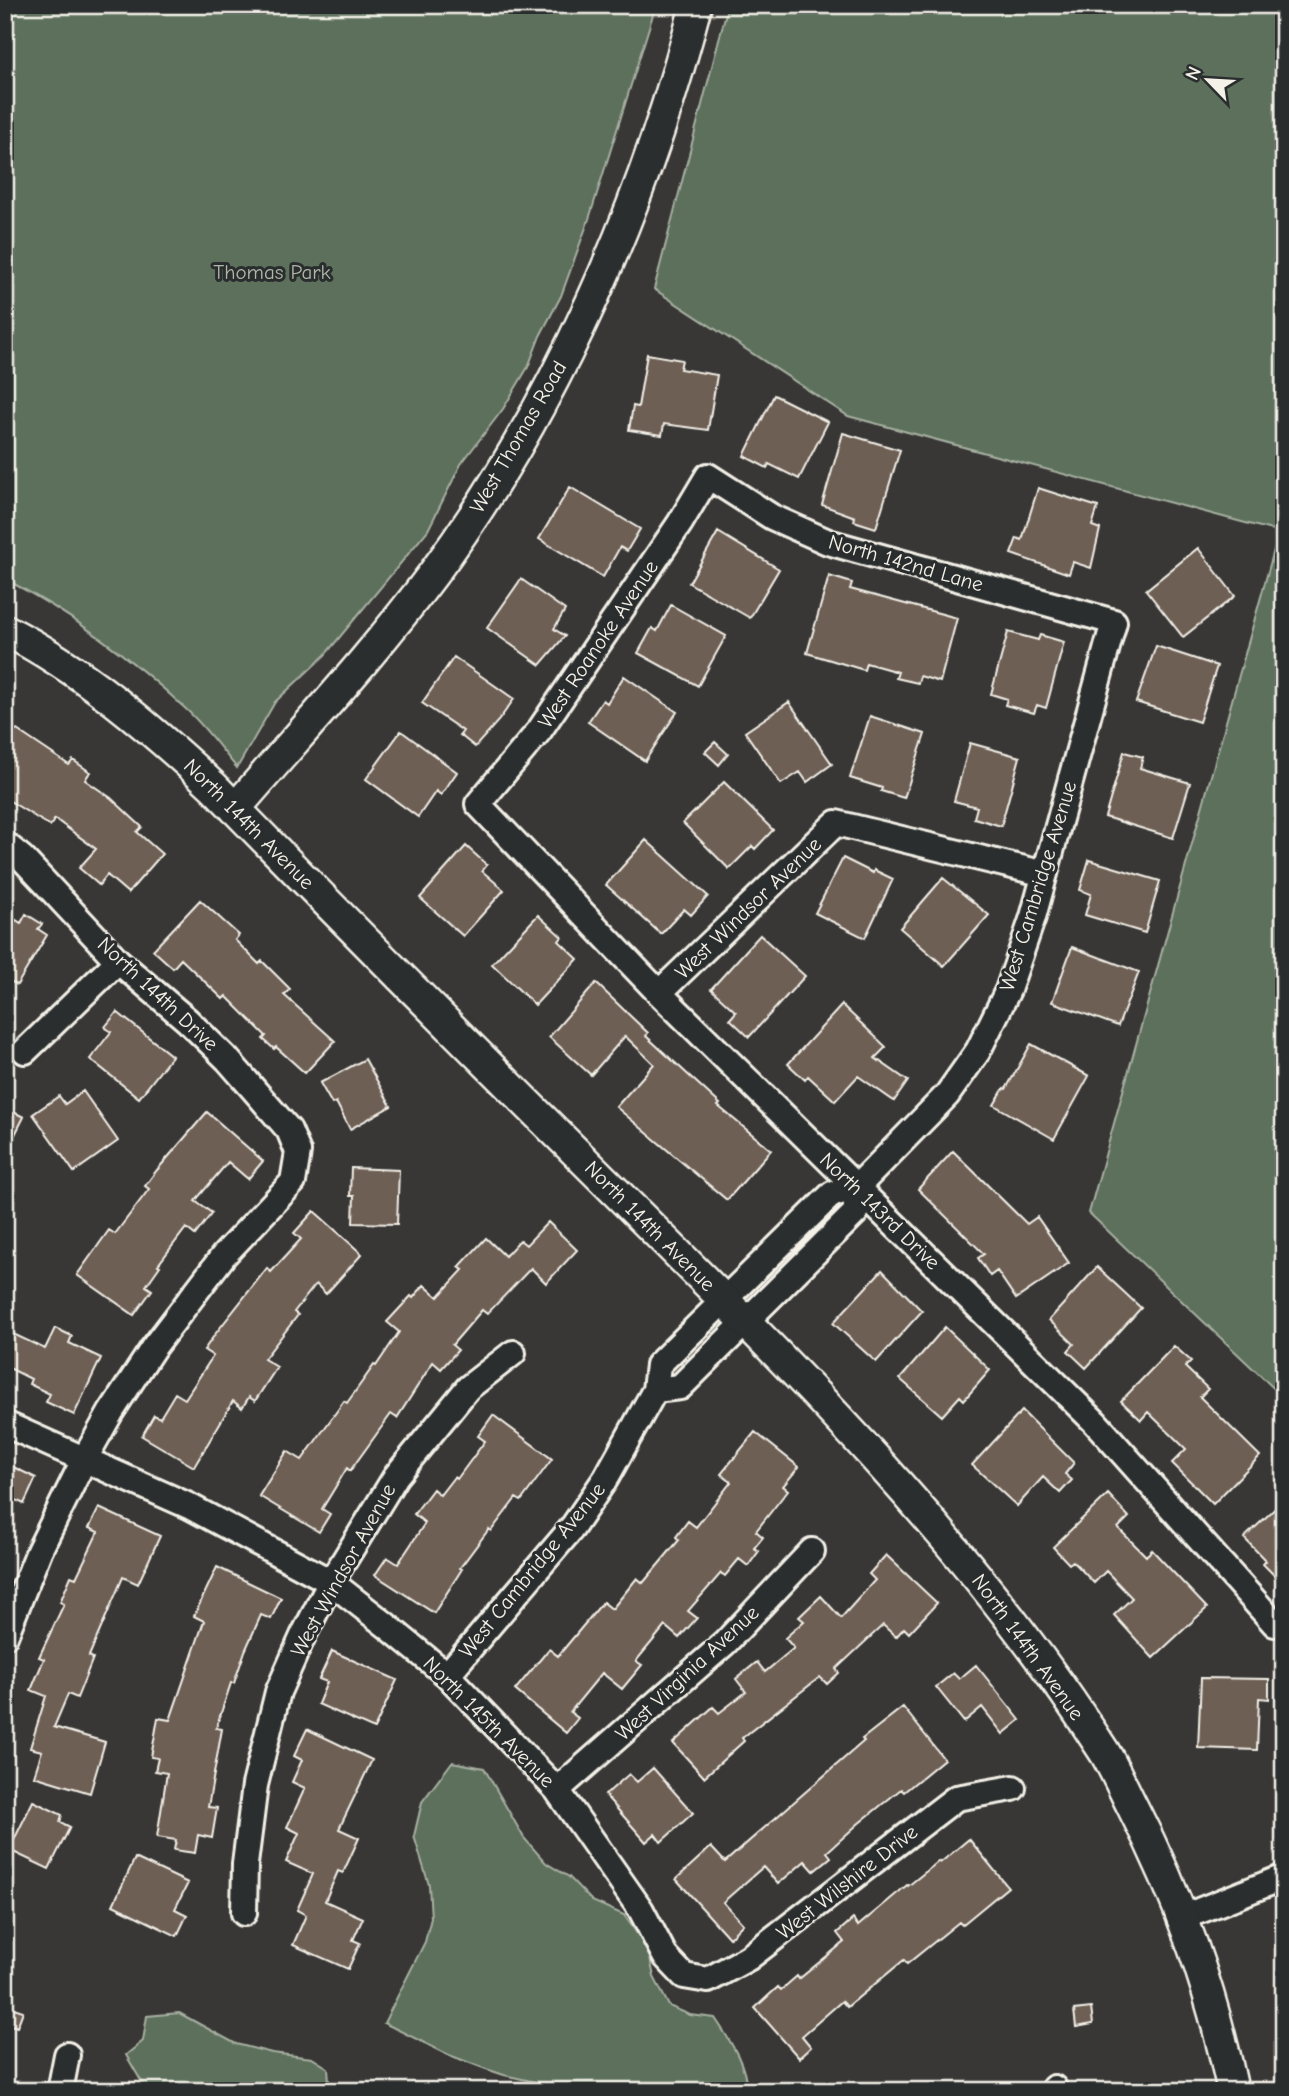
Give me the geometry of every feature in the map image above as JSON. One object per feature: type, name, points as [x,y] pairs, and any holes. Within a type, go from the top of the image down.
[{"type":"main road","name":"West Thomas Road","points":[[235,809],[373,650],[433,573],[494,484],[552,383],[609,260],[644,175],[696,5]]},
{"type":"main road","name":"North 144th Avenue","points":[[5,630],[67,668],[122,708],[172,748],[235,809],[734,1311],[898,1483],[999,1601],[1106,1756],[1150,1841],[1184,1917],[1218,2027],[1233,2091]]},
{"type":"street","name":"North 142nd Lane","points":[[708,476],[772,517],[828,542],[1114,621]]},
{"type":"street","name":"West Roanoke Avenue","points":[[478,804],[539,731],[680,523],[708,476]]},
{"type":"street","name":"West Cambridge Avenue","points":[[447,1675],[572,1528],[606,1478],[655,1391],[680,1387],[734,1311],[801,1226],[832,1194],[856,1188],[947,1095],[978,1051],[1008,990],[1045,874],[1114,621]]},
{"type":"street","name":"North 143rd Drive","points":[[478,804],[659,993],[1095,1422],[1279,1622]]},
{"type":"street","name":"West Windsor Avenue","points":[[659,993],[836,822],[1045,874]]},
{"type":"street","name":"North 144th Drive","points":[[5,844],[38,875],[118,961],[187,1020],[228,1060],[289,1130],[298,1152],[293,1182],[224,1255],[153,1348],[84,1460]]},
{"type":"street","points":[[25,1051],[118,961]]},
{"type":"street","name":"West Cambridge Avenue","points":[[734,1311],[820,1247],[856,1212],[856,1188]]},
{"type":"street","points":[[801,1226],[820,1247]]},
{"type":"street","name":"West Windsor Avenue","points":[[244,1913],[246,1864],[255,1785],[278,1692],[303,1636],[331,1582],[396,1476],[468,1388],[513,1353]]},
{"type":"street","name":"North 145th Avenue","points":[[5,1424],[189,1506],[331,1582],[447,1675],[557,1790],[641,1910],[665,1956],[684,1976]]},
{"type":"street","points":[[5,1636],[39,1551],[84,1460]]},
{"type":"street","name":"West Virginia Avenue","points":[[557,1790],[725,1643],[812,1551]]},
{"type":"street","name":"West Wilshire Drive","points":[[684,1976],[708,1980],[748,1958],[956,1798],[1013,1788]]},
{"type":"street","points":[[1184,1917],[1284,1877]]},
{"type":"street","points":[[60,2091],[67,2055]]},
{"type":"green space","name":"Thomas Park","points":[[5,5],[656,5],[589,219],[561,296],[540,336],[528,367],[503,409],[461,464],[428,530],[325,655],[275,702],[237,768],[195,718],[146,673],[78,622],[5,579]]},
{"type":"green space","points":[[728,5],[1284,5],[1284,1398],[1089,1213],[1279,532],[848,416],[654,289]]},
{"type":"green space","points":[[452,1762],[484,1768],[524,1838],[546,1863],[569,1877],[592,1901],[624,1915],[648,1949],[654,1977],[669,2006],[690,2015],[715,2018],[744,2071],[747,2091],[576,2091],[486,2069],[449,2055],[384,2023],[425,1942],[431,1918],[429,1885],[414,1836],[422,1802]]},
{"type":"green space","points":[[179,2013],[236,2044],[272,2053],[312,2058],[328,2068],[329,2082],[324,2091],[147,2091],[126,2055],[143,2041],[147,2016]]},
{"type":"building","points":[[647,354],[682,360],[680,369],[717,375],[708,430],[664,424],[662,435],[629,430],[633,406],[638,407]]},
{"type":"building","points":[[774,395],[828,422],[799,479],[769,464],[767,468],[744,456]]},
{"type":"building","points":[[843,433],[900,450],[876,528],[854,521],[855,517],[822,505]]},
{"type":"building","points":[[570,487],[640,529],[627,551],[620,547],[603,577],[539,539]]},
{"type":"building","points":[[1038,488],[1098,507],[1092,526],[1100,529],[1091,568],[1073,562],[1069,574],[1011,554],[1017,538],[1022,540]]},
{"type":"building","points":[[718,532],[779,569],[750,618],[689,583]]},
{"type":"building","points":[[1198,548],[1235,596],[1183,637],[1146,590]]},
{"type":"building","points":[[829,576],[852,583],[850,589],[957,618],[940,682],[920,676],[918,683],[896,678],[898,672],[866,663],[864,670],[807,653]]},
{"type":"building","points":[[521,579],[565,610],[554,629],[565,636],[540,665],[487,628]]},
{"type":"building","points":[[671,605],[726,636],[698,686],[638,653],[652,628],[657,631]]},
{"type":"building","points":[[1008,632],[1038,640],[1040,635],[1064,642],[1046,708],[1037,705],[1034,713],[1005,705],[1007,699],[991,694]]},
{"type":"building","points":[[1156,646],[1217,666],[1199,722],[1136,702]]},
{"type":"building","points":[[454,657],[514,699],[475,747],[460,735],[463,731],[422,703]]},
{"type":"building","points":[[624,676],[677,712],[645,761],[588,722],[603,700],[607,703]]},
{"type":"building","points":[[789,702],[832,764],[807,782],[800,772],[781,784],[745,732]]},
{"type":"building","points":[[870,716],[925,734],[904,798],[850,778]]},
{"type":"building","points":[[5,722],[69,765],[73,760],[90,772],[85,780],[111,798],[142,827],[137,832],[162,854],[128,893],[107,875],[99,885],[79,868],[96,849],[55,819],[50,826],[5,798]]},
{"type":"building","points":[[401,731],[457,772],[441,795],[436,791],[418,817],[366,779]]},
{"type":"building","points":[[715,742],[728,754],[719,765],[705,752]]},
{"type":"building","points":[[970,743],[1020,757],[1001,826],[974,818],[977,807],[954,801]]},
{"type":"building","points":[[1124,752],[1143,757],[1140,768],[1190,783],[1173,838],[1105,817]]},
{"type":"building","points":[[724,782],[773,830],[755,849],[752,846],[729,869],[683,823]]},
{"type":"building","points":[[646,840],[708,896],[691,915],[684,909],[661,934],[606,885]]},
{"type":"building","points":[[466,846],[487,865],[482,871],[504,890],[463,936],[420,898]]},
{"type":"building","points":[[843,858],[873,873],[874,870],[893,879],[865,938],[815,913]]},
{"type":"building","points":[[1089,860],[1160,881],[1145,933],[1085,915],[1091,894],[1080,890]]},
{"type":"building","points":[[943,878],[989,915],[944,966],[900,928]]},
{"type":"building","points":[[200,900],[239,935],[235,940],[259,964],[262,961],[290,989],[284,995],[335,1041],[305,1073],[263,1039],[266,1036],[226,996],[223,999],[181,959],[173,968],[153,950]]},
{"type":"building","points":[[5,913],[21,923],[26,914],[42,924],[38,929],[47,935],[17,985],[5,978]]},
{"type":"building","points":[[538,915],[562,937],[559,941],[578,959],[535,1005],[492,964]]},
{"type":"building","points":[[760,935],[805,976],[749,1037],[730,1019],[736,1012],[711,989]]},
{"type":"building","points":[[1072,947],[1139,972],[1118,1026],[1052,1002]]},
{"type":"building","points":[[596,983],[648,1033],[646,1036],[720,1104],[718,1106],[771,1150],[727,1200],[616,1107],[654,1064],[625,1036],[591,1075],[549,1037]]},
{"type":"building","points":[[842,1005],[886,1047],[875,1058],[908,1081],[894,1101],[858,1076],[835,1101],[808,1076],[805,1080],[788,1064]]},
{"type":"building","points":[[117,1012],[172,1056],[139,1098],[90,1059],[111,1032],[105,1027]]},
{"type":"building","points":[[1031,1044],[1089,1076],[1054,1139],[994,1105]]},
{"type":"building","points":[[365,1059],[391,1106],[350,1129],[336,1102],[332,1104],[320,1083]]},
{"type":"building","points":[[83,1091],[118,1141],[74,1172],[33,1114],[59,1096],[65,1104]]},
{"type":"building","points":[[5,1108],[24,1117],[5,1154]]},
{"type":"building","points":[[207,1112],[263,1161],[248,1179],[228,1162],[195,1201],[212,1213],[195,1235],[186,1228],[158,1265],[160,1266],[146,1286],[152,1290],[134,1315],[77,1275],[109,1230],[115,1234],[149,1189],[145,1186],[157,1170]]},
{"type":"building","points":[[953,1151],[1027,1224],[1037,1217],[1069,1263],[1016,1299],[997,1271],[990,1276],[978,1258],[984,1254],[918,1189]]},
{"type":"building","points":[[351,1168],[399,1170],[397,1224],[353,1223]]},
{"type":"building","points":[[314,1211],[362,1254],[326,1294],[316,1284],[294,1312],[298,1315],[264,1359],[277,1367],[255,1401],[249,1397],[242,1408],[233,1401],[194,1467],[142,1436],[154,1415],[160,1418],[175,1393],[185,1399],[213,1356],[204,1350],[267,1268],[271,1272],[301,1239],[294,1233]]},
{"type":"building","points":[[548,1222],[577,1250],[546,1283],[531,1268],[487,1314],[482,1310],[452,1345],[458,1350],[441,1369],[433,1362],[397,1418],[391,1414],[350,1471],[347,1468],[322,1509],[330,1514],[319,1532],[259,1496],[287,1451],[302,1460],[344,1401],[347,1403],[374,1365],[376,1366],[399,1332],[387,1322],[411,1296],[413,1298],[424,1285],[438,1297],[463,1270],[459,1267],[486,1238],[505,1256],[520,1240],[526,1245]]},
{"type":"building","points":[[1097,1267],[1141,1308],[1086,1368],[1068,1351],[1074,1344],[1049,1320]]},
{"type":"building","points":[[882,1270],[922,1311],[876,1362],[833,1323]]},
{"type":"building","points":[[945,1327],[990,1370],[964,1400],[960,1396],[942,1416],[900,1379]]},
{"type":"building","points":[[55,1328],[72,1336],[69,1343],[101,1358],[74,1415],[46,1402],[50,1394],[29,1384],[31,1379],[5,1366],[5,1330],[45,1349]]},
{"type":"building","points":[[1174,1346],[1191,1361],[1185,1367],[1208,1389],[1200,1397],[1260,1456],[1213,1504],[1172,1463],[1186,1449],[1148,1412],[1141,1420],[1121,1401]]},
{"type":"building","points":[[1022,1411],[1074,1463],[1065,1474],[1072,1480],[1060,1493],[1043,1477],[1017,1506],[972,1465]]},
{"type":"building","points":[[493,1415],[552,1459],[521,1501],[516,1498],[491,1531],[489,1529],[460,1568],[462,1569],[434,1613],[375,1575],[387,1557],[398,1564],[425,1523],[414,1514],[433,1489],[440,1495],[454,1477],[457,1479],[485,1441],[478,1436]]},
{"type":"building","points":[[755,1432],[799,1467],[783,1486],[788,1490],[756,1531],[763,1537],[754,1548],[759,1551],[748,1566],[739,1559],[725,1576],[721,1573],[688,1611],[697,1618],[679,1638],[665,1626],[636,1661],[642,1665],[622,1689],[602,1673],[570,1712],[578,1718],[566,1733],[515,1690],[549,1649],[558,1656],[603,1602],[612,1609],[637,1578],[643,1583],[679,1540],[676,1537],[688,1521],[696,1527],[731,1482],[721,1474]]},
{"type":"building","points":[[5,1463],[36,1478],[24,1504],[5,1495]]},
{"type":"building","points":[[1108,1494],[1129,1517],[1118,1528],[1146,1556],[1152,1550],[1207,1608],[1153,1658],[1114,1615],[1132,1598],[1106,1571],[1094,1583],[1073,1561],[1069,1564],[1053,1547]]},
{"type":"building","points":[[1284,1500],[1284,1585],[1263,1564],[1266,1561],[1244,1538]]},
{"type":"building","points":[[99,1508],[160,1536],[138,1584],[123,1577],[89,1656],[93,1658],[77,1698],[68,1694],[54,1727],[105,1742],[90,1793],[34,1776],[42,1751],[30,1748],[46,1696],[31,1690],[44,1659],[39,1657],[64,1604],[60,1602],[71,1576],[76,1578],[98,1532],[89,1528]]},
{"type":"building","points":[[886,1555],[937,1603],[909,1633],[904,1628],[896,1637],[883,1625],[836,1669],[839,1673],[827,1684],[820,1677],[742,1738],[744,1741],[704,1777],[673,1743],[713,1707],[719,1713],[746,1692],[736,1679],[757,1662],[765,1672],[794,1648],[785,1638],[804,1621],[799,1617],[821,1596],[841,1618],[875,1580],[869,1574]]},
{"type":"building","points":[[217,1567],[281,1598],[271,1619],[261,1615],[234,1683],[231,1683],[216,1728],[222,1729],[208,1807],[217,1808],[212,1838],[198,1835],[195,1853],[174,1850],[176,1840],[157,1837],[167,1773],[155,1771],[158,1758],[151,1757],[158,1718],[170,1720],[204,1621],[194,1616]]},
{"type":"building","points":[[332,1651],[397,1680],[374,1729],[318,1704],[327,1682],[319,1679]]},
{"type":"building","points":[[976,1665],[1020,1720],[1003,1734],[982,1707],[964,1722],[936,1687],[953,1673],[959,1679]]},
{"type":"building","points":[[1201,1678],[1269,1679],[1269,1699],[1259,1698],[1257,1750],[1198,1748]]},
{"type":"building","points":[[903,1707],[944,1759],[904,1792],[901,1789],[858,1824],[827,1852],[831,1857],[814,1871],[805,1861],[778,1884],[763,1867],[723,1902],[743,1924],[729,1938],[676,1879],[711,1847],[725,1862],[864,1741],[862,1739]]},
{"type":"building","points":[[307,1729],[372,1760],[339,1829],[359,1838],[343,1873],[338,1871],[325,1901],[363,1918],[353,1940],[360,1943],[348,1969],[293,1945],[306,1915],[297,1910],[313,1874],[286,1862],[299,1833],[287,1827],[305,1788],[292,1782],[302,1760],[294,1756]]},
{"type":"building","points":[[653,1768],[693,1813],[661,1842],[655,1834],[646,1842],[605,1795],[629,1774],[637,1782]]},
{"type":"building","points":[[33,1801],[62,1815],[60,1822],[70,1827],[49,1869],[9,1850]]},
{"type":"building","points":[[969,1839],[1008,1887],[962,1925],[959,1922],[907,1964],[904,1960],[847,2007],[842,2001],[802,2036],[811,2047],[799,2058],[755,2008],[778,1987],[781,1990],[797,1976],[799,1979],[844,1942],[837,1933],[853,1919],[858,1926]]},
{"type":"building","points":[[135,1858],[188,1883],[175,1909],[187,1915],[177,1936],[113,1905]]},
{"type":"building","points":[[5,2005],[23,2011],[17,2027],[5,2023]]},
{"type":"building","points":[[1091,2008],[1093,2024],[1076,2027],[1074,2010]]}]
